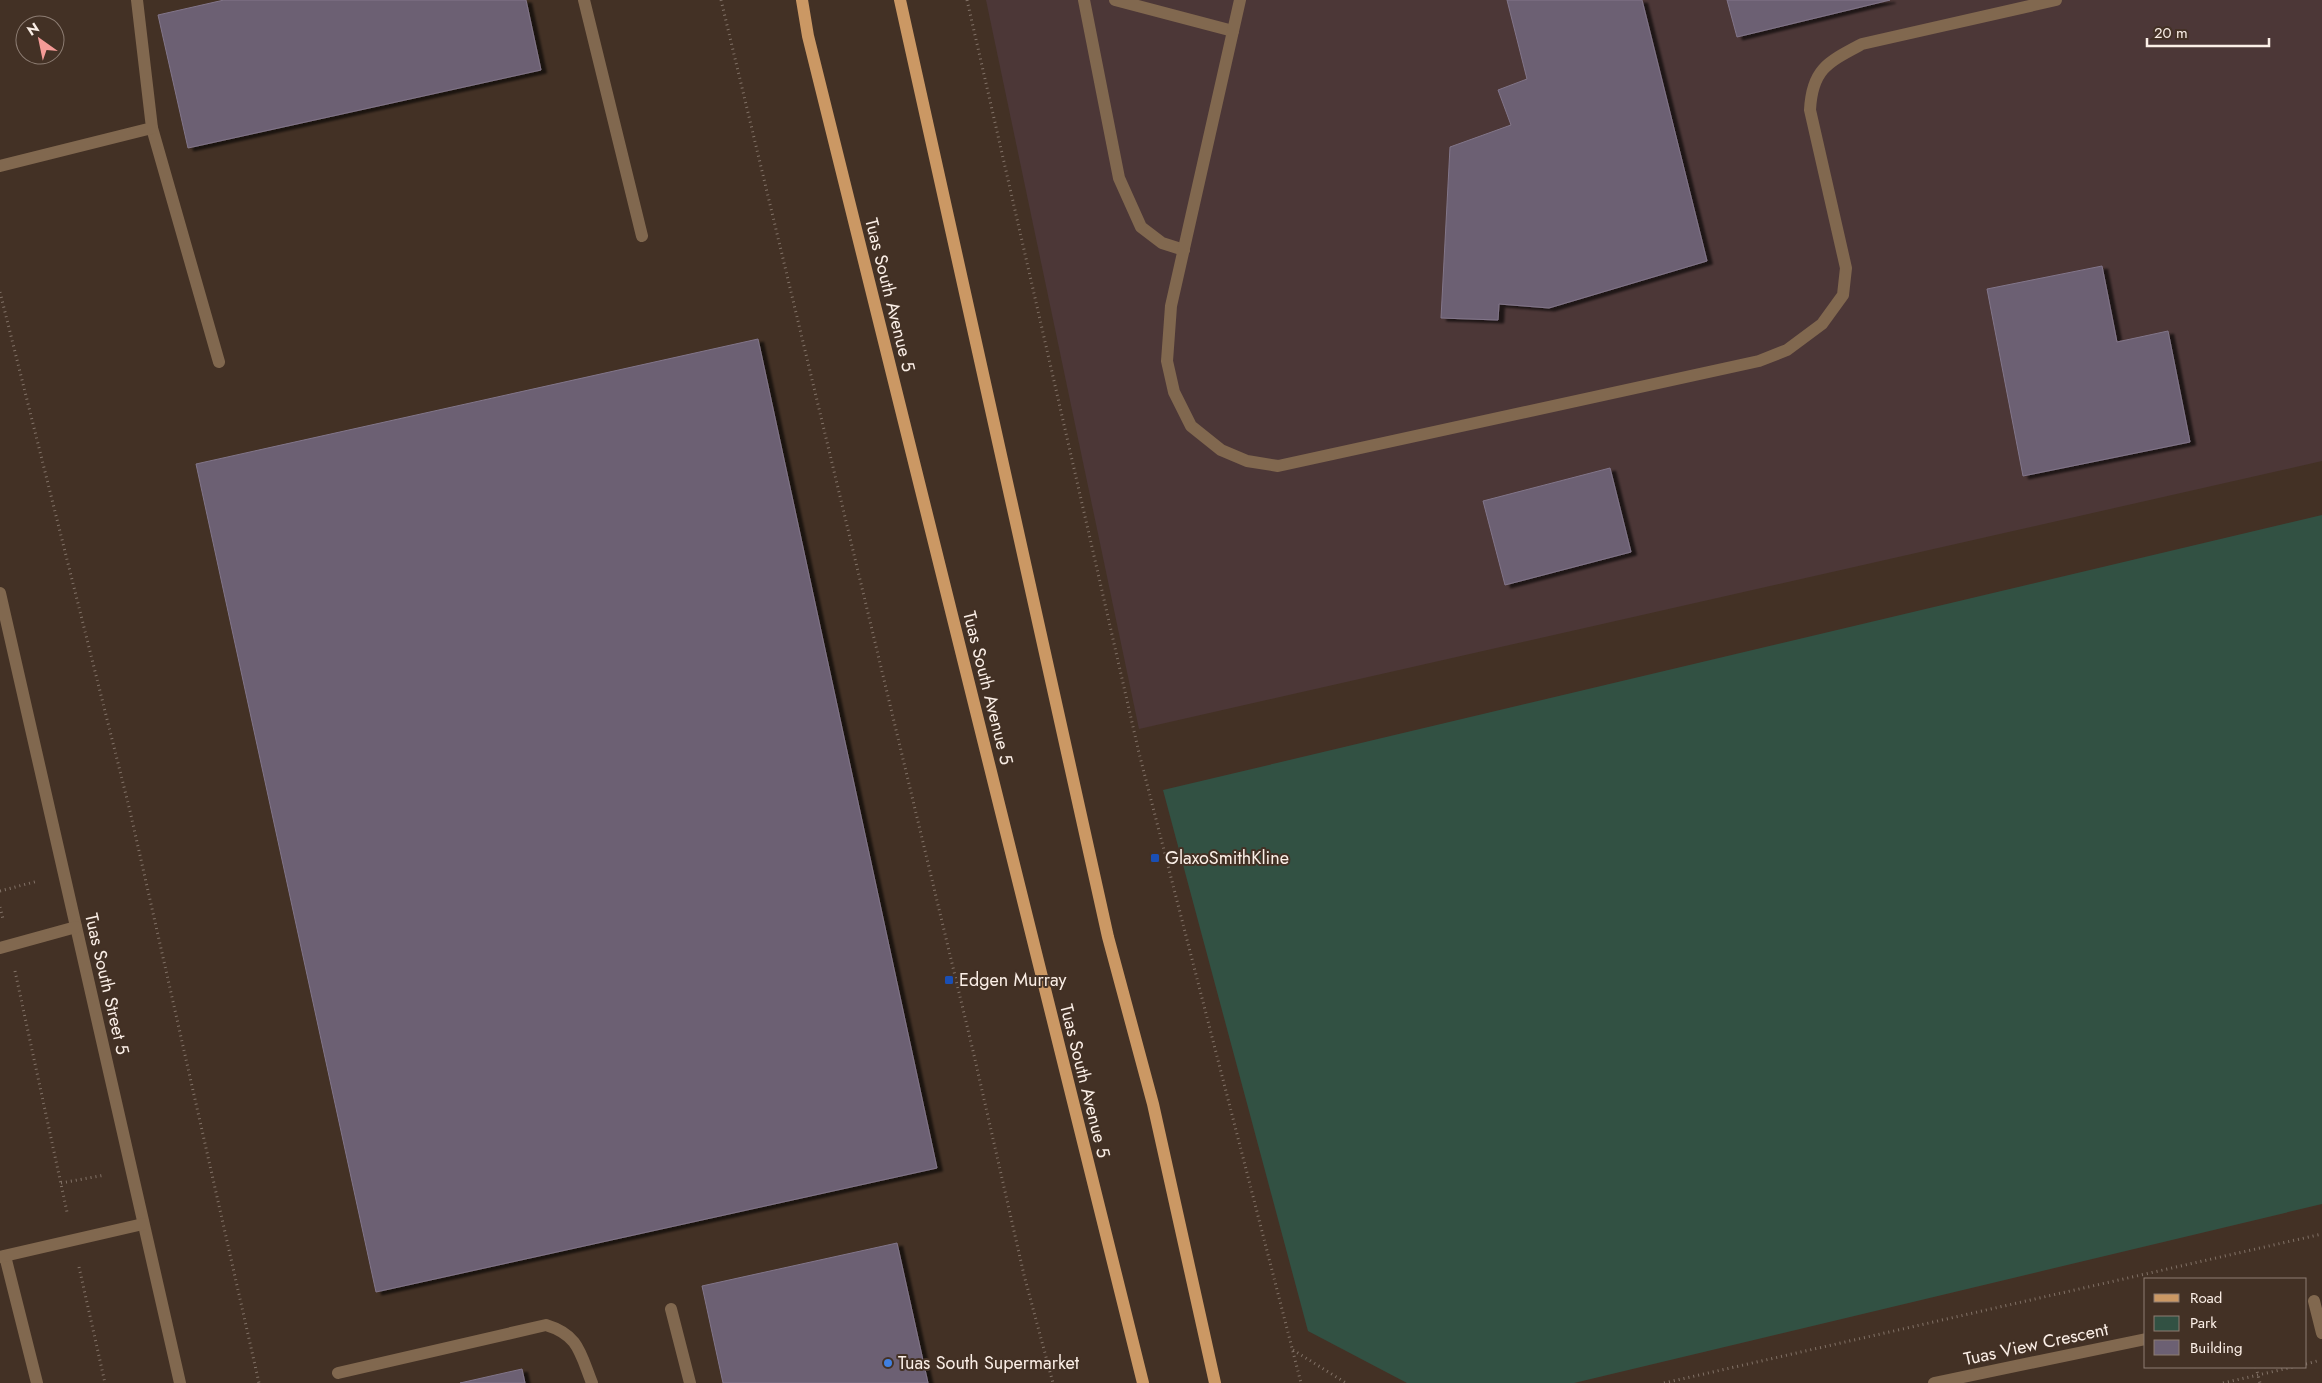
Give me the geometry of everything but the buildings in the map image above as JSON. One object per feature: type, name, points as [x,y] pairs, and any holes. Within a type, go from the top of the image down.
[{"type":"main road","name":"Tuas South Avenue 5","points":[[802,0],[808,36],[1142,1383]]},
{"type":"main road","points":[[900,0],[1106,927],[1153,1104],[1215,1383]]},
{"type":"street","points":[[136,0],[152,128],[219,362]]},
{"type":"street","points":[[584,0],[642,236]]},
{"type":"street","points":[[1084,0],[1119,178],[1141,227],[1162,244],[1184,250]]},
{"type":"street","points":[[1116,0],[1233,31]]},
{"type":"street","points":[[1240,0],[1171,306],[1168,326],[1167,361],[1174,392],[1191,426],[1222,450],[1247,461],[1278,466],[1759,361],[1786,350],[1822,324],[1843,295],[1846,268],[1810,110],[1811,88],[1822,69],[1840,55],[1862,44],[2056,0]]},
{"type":"street","points":[[0,166],[152,128]]},
{"type":"street","name":"Tuas South Street 5","points":[[0,593],[4,634],[64,875],[180,1383]]},
{"type":"street","points":[[4,947],[76,927]]},
{"type":"street","points":[[37,1383],[2,1257],[143,1224]]},
{"type":"street","points":[[2314,1302],[2322,1333]]},
{"type":"street","points":[[672,1309],[690,1383]]},
{"type":"street","points":[[338,1374],[546,1325],[560,1329],[576,1342],[592,1383]]},
{"type":"street","name":"Tuas View Crescent","points":[[1934,1383],[2144,1339]]},
{"type":"path","points":[[721,0],[972,1046],[1024,1275],[1053,1383]]},
{"type":"path","points":[[966,0],[1139,753],[1301,1383]]},
{"type":"path","points":[[0,292],[130,811],[259,1383]]},
{"type":"path","points":[[0,891],[64,875]]},
{"type":"path","points":[[0,908],[4,947],[61,1183],[105,1383]]},
{"type":"path","points":[[61,1183],[132,1171]]},
{"type":"path","points":[[1664,1383],[2322,1234]]},
{"type":"path","points":[[1293,1350],[1346,1383]]},
{"type":"path","points":[[2256,1368],[2260,1383]]},
{"type":"path","points":[[2223,1383],[2289,1368]]},
{"type":"shaded area","points":[[986,0],[2322,0],[2322,461],[1139,729]]},
{"type":"green space","points":[[2322,515],[2322,1204],[1574,1383],[1407,1383],[1308,1331],[1163,790]]},
{"type":"place","name":"GlaxoSmithKline","points":[[1155,858]]},
{"type":"place","name":"Edgen Murray","points":[[949,980]]},
{"type":"place","name":"Tuas South Supermarket","points":[[888,1363]]}]
